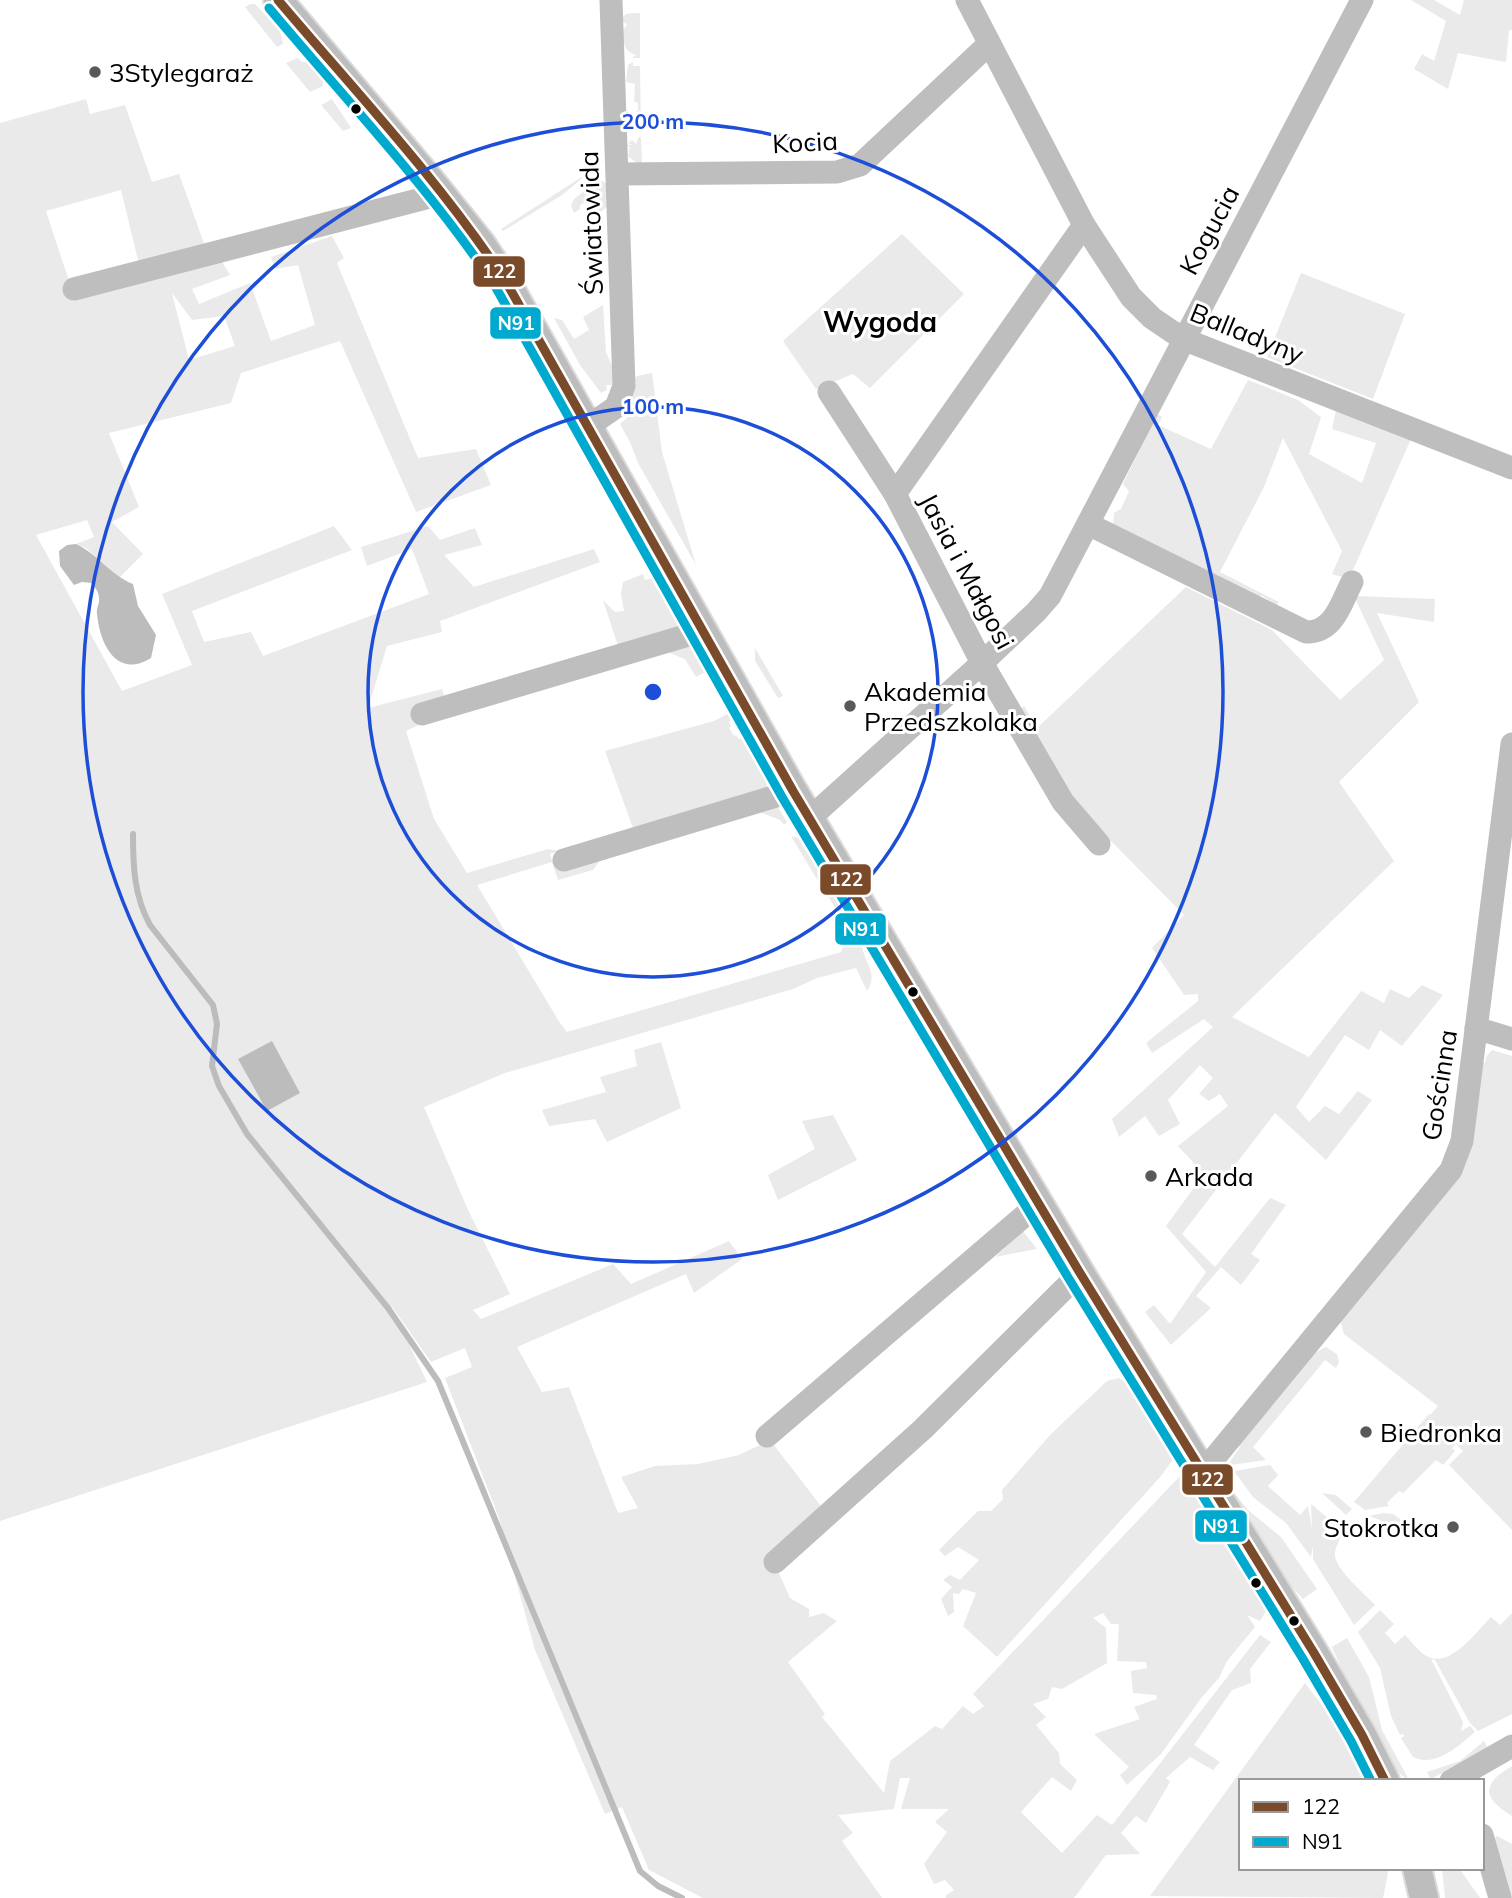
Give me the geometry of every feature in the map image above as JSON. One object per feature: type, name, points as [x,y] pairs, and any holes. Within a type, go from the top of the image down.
[{"type":"main road","points":[[278,0],[441,194],[481,244],[505,280],[793,791],[1038,1204],[1321,1665],[1384,1779]]},
{"type":"main road","points":[[1417,1870],[1424,1898]]},
{"type":"street","name":"Światowida","points":[[587,427],[616,407],[624,386],[611,0]]},
{"type":"street","name":"Balladyny","points":[[967,0],[1084,225],[1131,297],[1152,318],[1183,339],[1512,468]]},
{"type":"street","name":"Kogucia","points":[[810,818],[982,663],[1050,596],[1362,0]]},
{"type":"street","name":"Kocia","points":[[618,174],[837,172],[849,169],[860,165],[989,44]]},
{"type":"street","points":[[74,289],[441,194]]},
{"type":"street","name":"Jasia i Małgosi","points":[[1084,225],[895,494],[982,663],[1063,802],[1099,844]]},
{"type":"street","points":[[828,392],[895,494]]},
{"type":"street","points":[[1088,524],[1306,632],[1321,631],[1329,625],[1352,582]]},
{"type":"street","points":[[422,714],[702,631]]},
{"type":"street","name":"Gościnna","points":[[1202,1473],[1451,1170],[1462,1141],[1512,744]]},
{"type":"street","points":[[564,860],[793,791]]},
{"type":"street","points":[[1476,1028],[1512,1039]]},
{"type":"street","points":[[767,1436],[1038,1204]]},
{"type":"street","points":[[775,1562],[923,1429],[1080,1273]]},
{"type":"street","points":[[1459,1779],[1512,1746]]},
{"type":"street","points":[[1484,1842],[1500,1898]]},
{"type":"shaded area","points":[[1411,0],[1434,0],[1460,15],[1464,0],[1512,0],[1512,30],[1509,30],[1506,62],[1458,53],[1448,89],[1414,69],[1422,54],[1434,61],[1446,21]]},
{"type":"shaded area","points":[[255,4],[280,31],[283,44],[277,47],[245,7]]},
{"type":"shaded area","points":[[640,13],[640,58],[632,58],[636,55],[626,49],[622,31],[627,25],[621,19],[626,14]]},
{"type":"shaded area","points":[[298,58],[307,62],[323,80],[323,86],[310,92],[286,63]]},
{"type":"shaded area","points":[[633,62],[633,66],[640,66],[641,131],[635,114],[638,103],[634,101],[635,84],[626,82],[628,65]]},
{"type":"shaded area","points":[[86,99],[90,114],[125,105],[152,182],[179,174],[205,246],[139,264],[121,190],[46,211],[69,281],[72,301],[221,260],[230,275],[192,289],[199,304],[250,283],[271,341],[315,325],[298,265],[275,269],[271,257],[332,236],[344,258],[337,263],[418,458],[476,449],[491,485],[416,512],[340,341],[241,373],[231,403],[109,433],[139,507],[112,522],[143,554],[119,578],[86,548],[76,544],[94,537],[87,520],[36,535],[122,691],[192,665],[162,594],[334,526],[352,550],[192,611],[204,642],[251,632],[263,656],[429,594],[412,549],[367,566],[361,547],[428,526],[440,540],[475,528],[482,545],[444,555],[474,587],[594,549],[600,562],[440,621],[442,632],[387,646],[368,708],[442,689],[449,711],[406,731],[434,819],[467,873],[548,849],[559,851],[550,854],[552,861],[776,804],[787,822],[784,825],[780,820],[754,810],[603,856],[593,870],[558,880],[552,862],[477,885],[560,1023],[567,1032],[841,952],[847,936],[843,920],[824,890],[830,886],[862,942],[872,978],[867,991],[856,968],[817,978],[793,989],[505,1073],[424,1107],[468,1210],[510,1294],[473,1310],[481,1319],[613,1264],[631,1284],[729,1241],[742,1259],[694,1293],[686,1274],[517,1347],[542,1392],[569,1387],[618,1513],[638,1508],[621,1477],[655,1466],[698,1464],[739,1455],[770,1440],[821,1506],[778,1571],[790,1598],[809,1609],[809,1617],[824,1613],[837,1621],[788,1662],[825,1714],[822,1717],[884,1793],[890,1761],[935,1726],[942,1729],[963,1706],[973,1714],[984,1706],[973,1694],[1180,1476],[1189,1488],[1194,1489],[1268,1608],[1260,1621],[1247,1615],[1255,1627],[1227,1661],[1219,1678],[1161,1754],[1127,1785],[1120,1775],[1129,1767],[1094,1734],[1140,1719],[1134,1707],[1157,1699],[1156,1695],[1133,1693],[1131,1671],[1147,1668],[1146,1662],[1117,1661],[1119,1624],[1111,1624],[1103,1613],[1093,1618],[1106,1628],[1107,1663],[1062,1689],[1052,1687],[1048,1699],[1033,1704],[1046,1717],[1036,1725],[1059,1753],[1060,1764],[1077,1780],[1071,1791],[1052,1777],[1021,1812],[1062,1853],[1097,1815],[1112,1825],[1260,1635],[1271,1642],[1250,1669],[1251,1683],[1232,1690],[1194,1745],[1220,1762],[1213,1770],[1190,1757],[1166,1778],[1170,1782],[1146,1823],[1136,1816],[1121,1833],[1140,1854],[1106,1855],[1074,1898],[946,1898],[945,1896],[954,1890],[945,1880],[934,1884],[924,1864],[947,1832],[935,1822],[949,1809],[901,1809],[910,1778],[900,1778],[894,1809],[838,1815],[853,1833],[842,1841],[882,1898],[703,1898],[649,1870],[622,1807],[605,1814],[535,1650],[499,1518],[445,1378],[472,1367],[465,1348],[431,1362],[390,1304],[427,1382],[0,1521],[0,123]],"holes":[[[172,293],[192,320],[224,316],[235,346],[189,360]]]},
{"type":"shaded area","points":[[332,99],[351,128],[343,131],[321,105]]},
{"type":"shaded area","points":[[639,137],[642,163],[636,163],[628,156],[630,147],[625,145],[632,145],[628,143],[632,140],[636,144]]},
{"type":"shaded area","points":[[591,171],[562,195],[503,231],[501,229]]},
{"type":"shaded area","points":[[597,181],[603,181],[607,185],[607,207],[595,216],[592,198],[580,205],[580,209],[574,213],[571,206],[574,199]]},
{"type":"shaded area","points":[[902,234],[964,294],[870,388],[853,374],[816,389],[783,341]]},
{"type":"shaded area","points":[[1301,273],[1405,314],[1373,399],[1267,357]]},
{"type":"shaded area","points":[[603,305],[606,352],[613,369],[613,385],[606,385],[607,390],[601,393],[580,365],[554,318],[562,320],[574,339],[589,330],[583,317]]},
{"type":"shaded area","points":[[652,373],[662,452],[696,565],[638,463],[620,424],[628,417],[626,412],[631,403],[631,381],[637,376]]},
{"type":"shaded area","points":[[1248,380],[1298,400],[1321,417],[1309,454],[1362,483],[1376,443],[1332,429],[1336,410],[1411,439],[1349,579],[1332,574],[1342,551],[1283,438],[1264,487],[1220,572],[1279,602],[1275,608],[1272,602],[1262,596],[1257,598],[1113,526],[1114,513],[1121,509],[1129,491],[1123,484],[1157,414],[1162,417],[1158,425],[1211,449]]},
{"type":"shaded area","points":[[76,544],[133,584],[138,606],[156,635],[151,658],[129,664],[112,656],[106,647],[99,626],[99,600],[96,590],[91,583],[74,585],[60,566],[59,551],[67,545]]},
{"type":"shaded area","points":[[643,574],[645,580],[651,578],[680,627],[619,649],[603,600],[615,612],[624,611],[621,594],[623,582]]},
{"type":"shaded area","points":[[1186,587],[1272,630],[1340,700],[1384,660],[1354,596],[1435,599],[1434,622],[1377,613],[1419,702],[1339,782],[1394,861],[1232,1017],[1309,1057],[1361,991],[1384,1003],[1390,989],[1409,998],[1422,985],[1443,995],[1402,1046],[1380,1030],[1369,1050],[1345,1035],[1296,1107],[1309,1122],[1325,1106],[1339,1114],[1358,1091],[1372,1100],[1326,1160],[1275,1113],[1182,1234],[1215,1267],[1270,1198],[1286,1205],[1251,1254],[1260,1260],[1241,1285],[1221,1267],[1196,1296],[1211,1308],[1171,1345],[1145,1312],[1154,1305],[1170,1324],[1206,1272],[1166,1226],[1204,1174],[1178,1146],[1228,1106],[1220,1094],[1209,1101],[1199,1094],[1213,1078],[1200,1065],[1168,1100],[1180,1124],[1159,1136],[1145,1116],[1119,1137],[1112,1119],[1213,1027],[1204,1019],[1152,1053],[1146,1043],[1198,1001],[1198,994],[1184,995],[1152,948],[1184,915],[1111,841],[1096,854],[1017,712],[1024,706],[1037,728]]},
{"type":"shaded area","points":[[687,640],[705,672],[696,677],[685,659],[667,652]]},
{"type":"shaded area","points":[[755,648],[783,696],[778,698],[755,661]]},
{"type":"shaded area","points":[[729,713],[732,718],[729,728],[734,736],[744,738],[769,780],[769,791],[633,828],[605,751],[714,721]]},
{"type":"shaded area","points":[[791,836],[800,838],[819,870],[817,874],[822,877],[818,881]]},
{"type":"shaded area","points":[[272,1041],[300,1093],[267,1111],[238,1059]]},
{"type":"shaded area","points":[[661,1042],[681,1108],[607,1142],[595,1119],[549,1126],[542,1110],[606,1092],[600,1077],[637,1066],[634,1050]]},
{"type":"shaded area","points":[[1492,1050],[1512,1056],[1512,1530],[1449,1465],[1463,1451],[1456,1444],[1452,1448],[1455,1451],[1443,1465],[1436,1460],[1403,1493],[1399,1491],[1387,1503],[1389,1506],[1365,1510],[1354,1502],[1438,1406],[1344,1334],[1340,1320],[1463,1164],[1478,1063],[1485,1063]]},
{"type":"shaded area","points":[[833,1115],[857,1160],[778,1200],[768,1175],[815,1149],[802,1121]]},
{"type":"shaded area","points":[[1023,1231],[1037,1249],[995,1257]]},
{"type":"shaded area","points":[[1326,1347],[1337,1354],[1339,1362],[1336,1368],[1325,1360],[1253,1447],[1266,1460],[1231,1465],[1229,1463],[1240,1447],[1236,1443],[1309,1356]]},
{"type":"shaded area","points":[[1119,1378],[1130,1385],[1174,1458],[1161,1476],[997,1657],[963,1626],[976,1593],[963,1589],[959,1594],[953,1593],[954,1612],[948,1616],[941,1599],[952,1587],[943,1580],[950,1575],[960,1580],[979,1560],[958,1547],[945,1556],[939,1550],[978,1511],[991,1511],[1003,1499],[1002,1490],[1050,1435],[1107,1381]]},
{"type":"shaded area","points":[[1270,1465],[1278,1475],[1268,1486],[1300,1515],[1308,1506],[1312,1529],[1311,1504],[1341,1529],[1335,1552],[1337,1562],[1375,1605],[1354,1625],[1313,1559],[1313,1545],[1311,1557],[1286,1523],[1253,1497],[1234,1471]]},
{"type":"shaded area","points":[[1322,1493],[1336,1495],[1352,1509],[1346,1515]]},
{"type":"shaded area","points":[[1235,1494],[1248,1510],[1281,1537],[1317,1589],[1303,1599],[1273,1567],[1230,1497]]},
{"type":"shaded area","points":[[1393,1514],[1401,1520],[1391,1530],[1380,1520],[1369,1516]]},
{"type":"shaded area","points":[[1380,1610],[1394,1624],[1385,1633],[1395,1644],[1405,1635],[1422,1653],[1434,1659],[1443,1658],[1461,1648],[1491,1617],[1500,1625],[1512,1613],[1512,1714],[1478,1731],[1470,1723],[1435,1660],[1431,1659],[1463,1722],[1461,1731],[1470,1726],[1475,1732],[1447,1754],[1431,1760],[1413,1757],[1391,1716],[1380,1668],[1358,1632]]},
{"type":"shaded area","points":[[1347,1638],[1369,1677],[1382,1730],[1408,1779],[1399,1772],[1377,1740],[1332,1647]]},
{"type":"shaded area","points":[[1305,1683],[1338,1726],[1363,1779],[1239,1779],[1239,1870],[1389,1870],[1383,1898],[1150,1896]]},
{"type":"shaded area","points":[[1484,1741],[1488,1748],[1431,1779],[1427,1772],[1460,1761]]},
{"type":"shaded area","points":[[1512,1766],[1512,1816],[1495,1803],[1489,1791],[1495,1779]]},
{"type":"shaded area","points":[[1497,1836],[1512,1844],[1512,1898],[1494,1839]]},
{"type":"shaded area","points":[[1442,1870],[1460,1870],[1480,1898],[1445,1898]]},
{"type":"waterway","points":[[133,834],[136,881],[150,925],[213,1005],[217,1024],[212,1066],[219,1086],[247,1134],[388,1308],[438,1381],[640,1871],[658,1886],[682,1898]]},
{"type":"transit line","name":"122","points":[[278,0],[424,171],[505,280],[793,791],[1080,1273],[1314,1653],[1362,1735],[1384,1779]]},
{"type":"transit line","name":"N91","points":[[269,8],[415,179],[495,286],[782,797],[1069,1279],[1303,1659],[1370,1779]]},
{"type":"place","name":"3Stylegaraż","points":[[95,72]]},
{"type":"place","name":"Akademia Przedszkolaka","points":[[850,706]]},
{"type":"place","name":"Arkada","points":[[1151,1176]]},
{"type":"place","name":"Biedronka","points":[[1366,1432]]},
{"type":"place","name":"Stokrotka","points":[[1453,1527]]},
{"type":"district","name":"Wygoda","points":[[880,321]]}]
